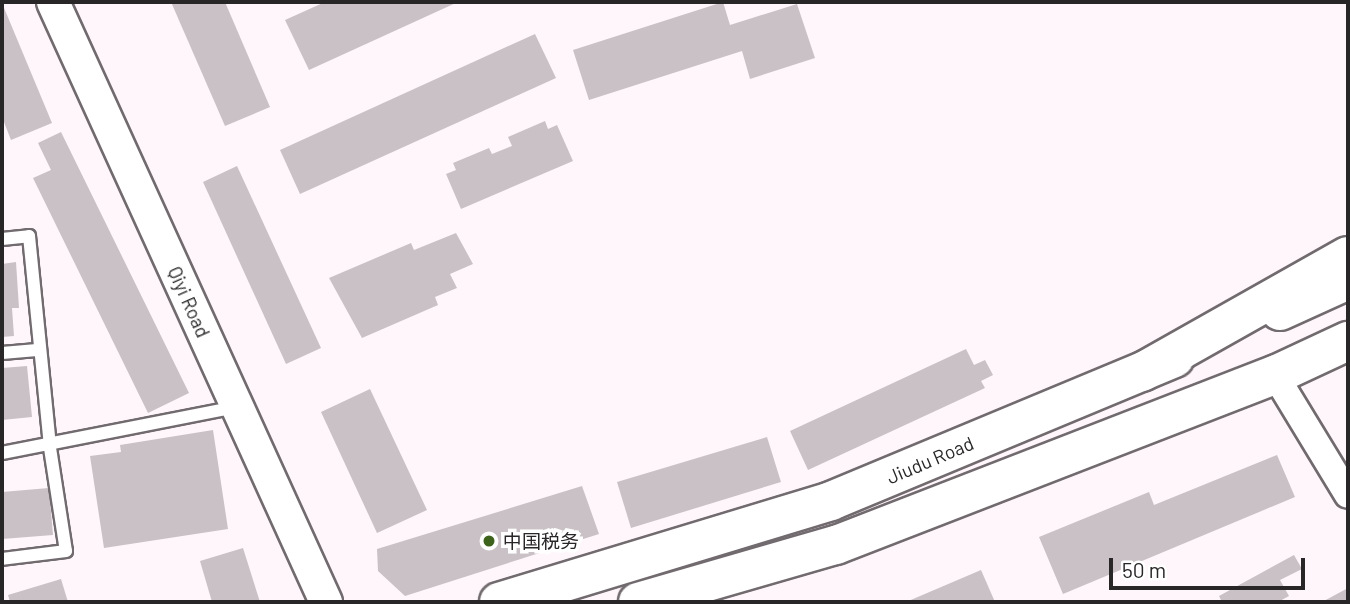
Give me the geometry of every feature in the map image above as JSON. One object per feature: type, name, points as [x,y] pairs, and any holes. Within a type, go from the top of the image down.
[{"type":"main road","points":[[1142,372],[1348,256]]},
{"type":"main road","name":"Jiudu Road","points":[[499,602],[831,501],[1142,372],[1348,280]]},
{"type":"main road","points":[[638,602],[836,545],[1275,374],[1348,341]]},
{"type":"street","name":"Qiyi Road","points":[[53,2],[326,602]]},
{"type":"street","points":[[1275,374],[1348,495]]},
{"type":"lane","points":[[2,239],[29,236],[50,448],[66,551],[2,558]]},
{"type":"lane","points":[[2,353],[40,350]]},
{"type":"lane","points":[[2,453],[50,448],[237,407]]},
{"type":"building","points":[[171,2],[225,2],[270,107],[225,126]]},
{"type":"building","points":[[325,2],[458,2],[309,70],[285,20]]},
{"type":"building","points":[[723,2],[730,25],[797,4],[815,58],[750,79],[742,51],[589,100],[573,50]]},
{"type":"building","points":[[2,3],[52,123],[11,140],[2,117]]},
{"type":"building","points":[[535,34],[556,78],[300,194],[280,150]]},
{"type":"building","points":[[545,121],[548,129],[557,125],[573,161],[461,209],[446,174],[456,170],[453,163],[489,148],[492,154],[512,146],[508,137]]},
{"type":"building","points":[[61,132],[189,393],[148,413],[33,178],[51,170],[38,143]]},
{"type":"building","points":[[237,166],[321,348],[286,364],[203,182]]},
{"type":"building","points":[[456,233],[473,264],[450,274],[457,288],[435,297],[438,305],[362,338],[329,278],[411,243],[414,250]]},
{"type":"building","points":[[16,262],[19,308],[12,308],[14,336],[2,337],[2,264]]},
{"type":"building","points":[[966,349],[974,365],[985,360],[993,375],[981,381],[985,388],[808,470],[790,431]]},
{"type":"building","points":[[27,366],[32,417],[2,420],[2,368]]},
{"type":"building","points":[[370,389],[427,510],[377,533],[321,412]]},
{"type":"building","points":[[213,430],[228,529],[104,548],[90,456],[121,452],[120,445]]},
{"type":"building","points":[[767,437],[781,482],[631,528],[617,482]]},
{"type":"building","points":[[1277,455],[1295,497],[1063,594],[1039,537],[1149,492],[1154,505]]},
{"type":"building","name":"中国税务","points":[[582,486],[599,534],[405,596],[378,571],[377,549]]},
{"type":"building","points":[[49,488],[53,535],[2,539],[2,492]]},
{"type":"building","points":[[243,548],[260,602],[212,602],[200,561]]},
{"type":"building","points":[[1294,555],[1302,569],[1280,580],[1289,596],[1278,602],[1222,602],[1219,596]]},
{"type":"building","points":[[981,570],[995,602],[906,602]]},
{"type":"building","points":[[61,579],[68,602],[10,602],[8,595]]},
{"type":"building","points":[[1348,588],[1348,602],[1322,602]]},
{"type":"place","name":"中国税务","points":[[489,541]]}]
